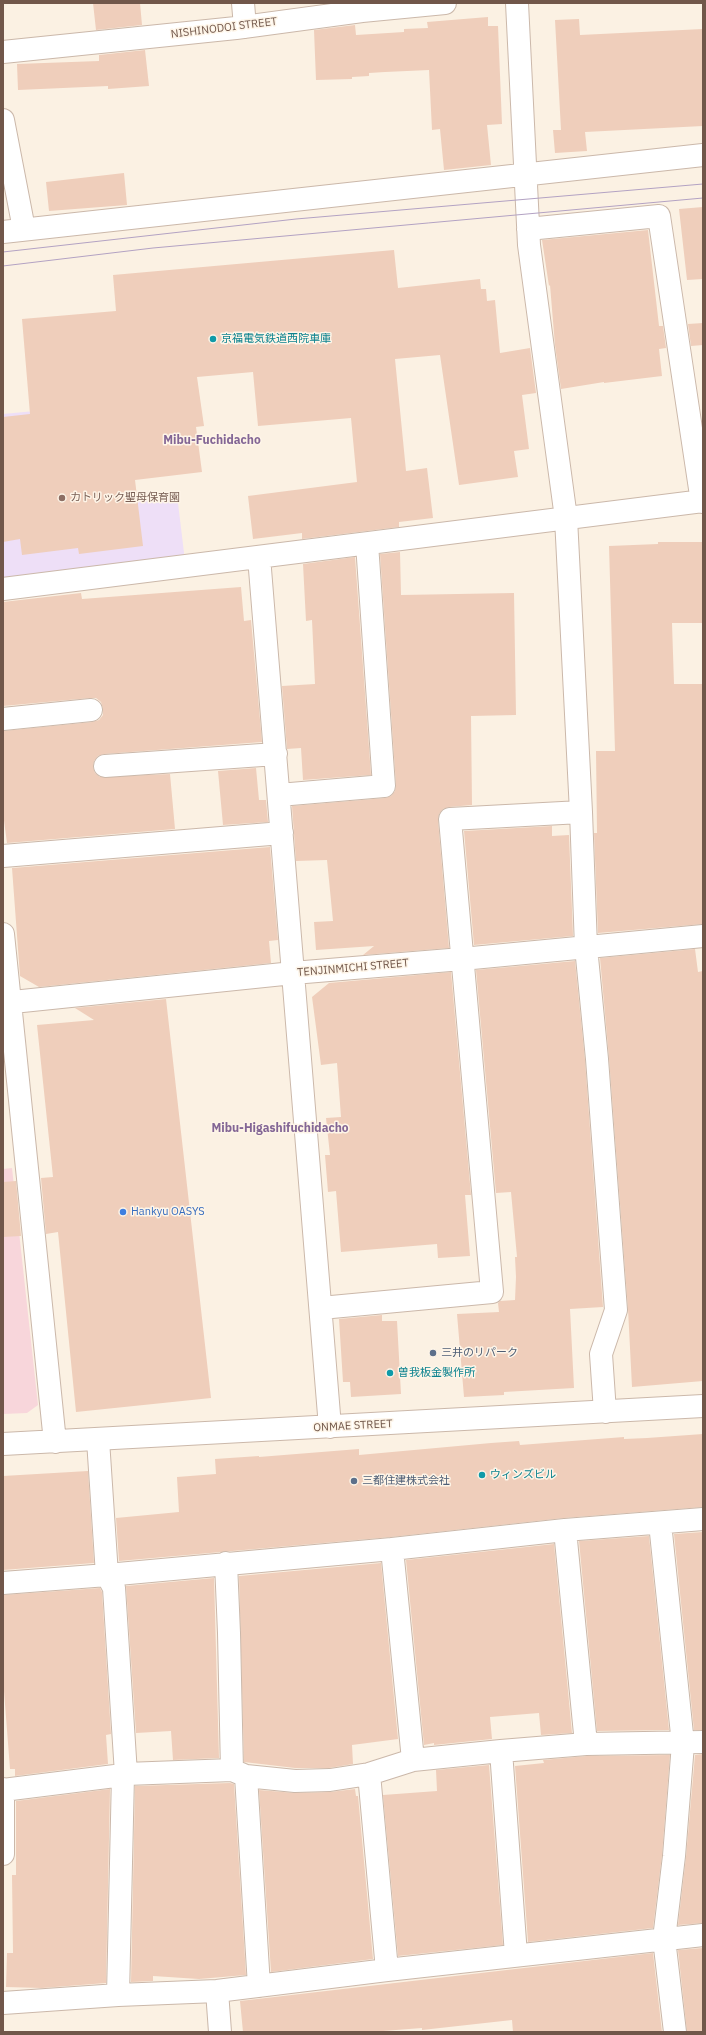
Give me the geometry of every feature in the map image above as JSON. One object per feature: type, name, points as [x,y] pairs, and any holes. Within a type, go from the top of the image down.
[{"type":"street","points":[[243,3],[245,27]]},
{"type":"street","name":"NISHINODOI STREET","points":[[3,52],[245,27],[362,7],[445,3]]},
{"type":"street","points":[[517,3],[528,229],[566,518],[581,812],[586,947],[597,1059],[616,1310],[601,1354],[605,1412]]},
{"type":"street","points":[[3,120],[24,230]]},
{"type":"street","points":[[3,232],[526,176],[703,155]]},
{"type":"street","points":[[3,589],[703,502],[660,216],[528,229]]},
{"type":"street","points":[[279,795],[384,786],[367,544]]},
{"type":"street","points":[[260,557],[330,1427]]},
{"type":"street","points":[[3,719],[91,710]]},
{"type":"street","points":[[106,766],[276,754]]},
{"type":"street","points":[[321,1308],[492,1292],[450,819],[581,812]]},
{"type":"street","points":[[3,856],[282,833]]},
{"type":"street","points":[[3,934],[7,1003],[55,1442]]},
{"type":"street","name":"TENJINMICHI STREET","points":[[7,1003],[293,973],[462,959],[703,936]]},
{"type":"street","name":"ONMAE STREET","points":[[3,1444],[703,1406]]},
{"type":"street","points":[[98,1440],[107,1575],[114,1588],[124,1774],[118,1995]]},
{"type":"street","points":[[3,1583],[392,1549],[565,1530],[703,1519]]},
{"type":"street","points":[[660,1523],[693,1743],[674,1856],[664,1939],[675,2032]]},
{"type":"street","points":[[565,1530],[586,1744]]},
{"type":"street","points":[[392,1549],[413,1760]]},
{"type":"street","points":[[226,1563],[229,1633],[239,1773],[259,1986]]},
{"type":"street","points":[[3,1854],[3,1789],[124,1774],[239,1773],[296,1781],[330,1780],[369,1774],[413,1760],[501,1750],[586,1744],[693,1743]]},
{"type":"street","points":[[501,1750],[516,1955]]},
{"type":"street","points":[[369,1774],[388,1970]]},
{"type":"street","points":[[3,2003],[118,1995],[217,1991],[516,1955],[703,1935]]},
{"type":"street","points":[[217,1991],[220,2032]]},
{"type":"shaded area","name":"カトリック聖母保育園","points":[[108,404],[123,500],[177,495],[185,561],[3,587],[3,414]]},
{"type":"shaded area","points":[[12,1168],[38,1405],[27,1413],[3,1414],[3,1169]]},
{"type":"building","points":[[93,3],[140,3],[142,25],[96,30]]},
{"type":"building","points":[[488,17],[488,26],[498,26],[502,124],[487,125],[491,165],[444,170],[440,129],[432,130],[429,70],[369,73],[369,76],[352,77],[352,79],[316,80],[314,30],[355,25],[356,35],[404,32],[404,29],[428,28],[427,22]]},
{"type":"building","points":[[579,19],[580,35],[703,29],[703,126],[585,132],[587,151],[555,153],[553,130],[561,130],[555,20]]},
{"type":"building","points":[[145,50],[149,86],[108,89],[108,86],[18,90],[17,64],[99,61],[99,55]]},
{"type":"building","points":[[124,173],[127,205],[49,211],[46,182]]},
{"type":"building","points":[[703,207],[703,279],[687,280],[679,209]]},
{"type":"building","points":[[648,230],[659,326],[663,326],[666,348],[659,349],[662,376],[604,382],[561,389],[555,345],[550,285],[549,286],[542,240]]},
{"type":"building","points":[[394,250],[398,288],[480,279],[481,289],[486,289],[487,301],[495,300],[500,353],[530,348],[536,393],[522,395],[529,449],[514,451],[518,477],[459,485],[440,355],[395,359],[406,471],[427,468],[433,518],[399,522],[399,527],[302,539],[302,533],[253,539],[248,496],[357,482],[351,418],[258,426],[253,372],[197,377],[204,426],[196,427],[202,472],[135,480],[143,546],[79,554],[78,548],[22,555],[20,539],[3,542],[3,417],[30,414],[22,319],[116,311],[113,275]]},
{"type":"building","points":[[703,323],[703,345],[691,346],[688,324]]},
{"type":"building","points":[[658,542],[703,542],[703,623],[672,623],[674,684],[703,684],[703,924],[598,933],[594,833],[597,833],[596,751],[615,751],[609,546],[658,544]]},
{"type":"building","points":[[400,552],[401,595],[514,593],[516,715],[471,716],[472,805],[449,807],[443,809],[439,814],[438,820],[449,948],[363,955],[374,946],[316,950],[314,922],[333,921],[327,860],[296,861],[292,806],[385,798],[391,796],[395,791],[396,785],[380,554]]},
{"type":"building","points":[[355,557],[371,775],[303,780],[301,748],[287,749],[282,686],[315,684],[312,620],[306,621],[303,564]]},
{"type":"building","points":[[241,587],[244,621],[251,620],[262,742],[104,754],[98,756],[94,761],[93,767],[95,773],[100,777],[170,774],[175,829],[7,843],[3,813],[3,731],[92,722],[99,720],[103,715],[103,709],[101,702],[96,698],[3,706],[3,602],[81,593],[82,599]]},
{"type":"building","points":[[256,768],[259,800],[266,800],[268,822],[223,825],[218,771]]},
{"type":"building","points":[[552,826],[552,836],[569,835],[573,936],[474,945],[464,831]]},
{"type":"building","points":[[270,847],[278,940],[269,941],[271,963],[39,987],[20,976],[12,868]]},
{"type":"building","points":[[695,949],[698,972],[703,971],[703,1381],[632,1387],[628,1309],[600,958]]},
{"type":"building","points":[[575,961],[585,1060],[603,1307],[570,1309],[574,1388],[504,1392],[504,1395],[464,1397],[457,1314],[499,1312],[498,1303],[500,1301],[515,1300],[515,1257],[517,1257],[511,1192],[496,1193],[476,970]]},
{"type":"building","points":[[451,972],[471,1195],[465,1195],[470,1256],[438,1258],[437,1244],[341,1252],[336,1191],[328,1192],[325,1155],[330,1155],[326,1118],[341,1117],[337,1063],[321,1065],[312,997],[329,983]]},
{"type":"building","name":"Hankyu OASYS","points":[[166,999],[211,1398],[76,1412],[58,1232],[46,1234],[41,1178],[53,1177],[37,1025],[94,1020],[75,1008]]},
{"type":"building","points":[[16,1181],[21,1236],[3,1237],[3,1182]]},
{"type":"building","points":[[382,1315],[382,1321],[397,1321],[401,1394],[351,1397],[350,1382],[343,1382],[339,1319]]},
{"type":"building","points":[[703,1434],[703,1507],[564,1518],[391,1537],[119,1561],[116,1518],[179,1512],[177,1477],[216,1474],[215,1459],[359,1449],[359,1455],[519,1441],[520,1445],[624,1437],[624,1439]]},
{"type":"building","points":[[88,1471],[94,1563],[3,1570],[3,1476]]},
{"type":"building","points":[[703,1532],[703,1730],[694,1730],[674,1534]]},
{"type":"building","points":[[649,1536],[669,1730],[597,1731],[579,1541]]},
{"type":"building","points":[[554,1544],[572,1733],[541,1735],[539,1713],[490,1717],[492,1739],[424,1745],[406,1560]]},
{"type":"building","points":[[381,1563],[398,1739],[352,1745],[353,1764],[329,1768],[295,1768],[244,1762],[239,1576]]},
{"type":"building","points":[[214,1578],[219,1758],[173,1760],[171,1731],[136,1733],[126,1586]]},
{"type":"building","points":[[100,1588],[102,1592],[111,1734],[106,1735],[108,1764],[15,1776],[15,1769],[10,1769],[3,1678],[3,1595]]},
{"type":"building","points":[[703,1754],[703,1923],[678,1925],[695,1755]]},
{"type":"building","points":[[670,1755],[662,1855],[653,1928],[528,1942],[515,1766],[544,1763],[543,1760],[587,1756]]},
{"type":"building","points":[[489,1765],[503,1945],[398,1956],[383,1795],[437,1791],[436,1770]]},
{"type":"building","points":[[234,1784],[246,1975],[199,1979],[153,1976],[153,1981],[131,1982],[135,1786]]},
{"type":"building","points":[[110,1789],[106,1983],[42,1988],[6,1987],[7,1953],[13,1953],[12,1875],[16,1875],[16,1801]]},
{"type":"building","points":[[355,1789],[356,1796],[358,1796],[373,1959],[271,1972],[259,1790],[295,1793],[330,1792]]},
{"type":"building","points":[[703,1948],[703,2032],[687,2032],[678,1950]]},
{"type":"building","points":[[653,1953],[662,2032],[513,2032],[512,2020],[422,2030],[422,2028],[370,2032],[243,2032],[240,2001]]},
{"type":"tram line","points":[[3,252],[296,219],[703,184]]},
{"type":"tram line","points":[[3,266],[153,248],[703,198]]},
{"type":"place","name":"京福電気鉄道西院車庫","points":[[213,339]]},
{"type":"place","name":"カトリック聖母保育園","points":[[62,498]]},
{"type":"place","name":"Hankyu OASYS","points":[[123,1212]]},
{"type":"place","name":"三井のリパーク","points":[[433,1353]]},
{"type":"place","name":"曽我板金製作所","points":[[390,1373]]},
{"type":"place","name":"ウィンズビル","points":[[482,1475]]},
{"type":"place","name":"三都住建株式会社","points":[[354,1481]]},
{"type":"district","name":"Mibu-Fuchidacho","points":[[212,441]]},
{"type":"district","name":"Mibu-Higashifuchidacho","points":[[280,1129]]}]
